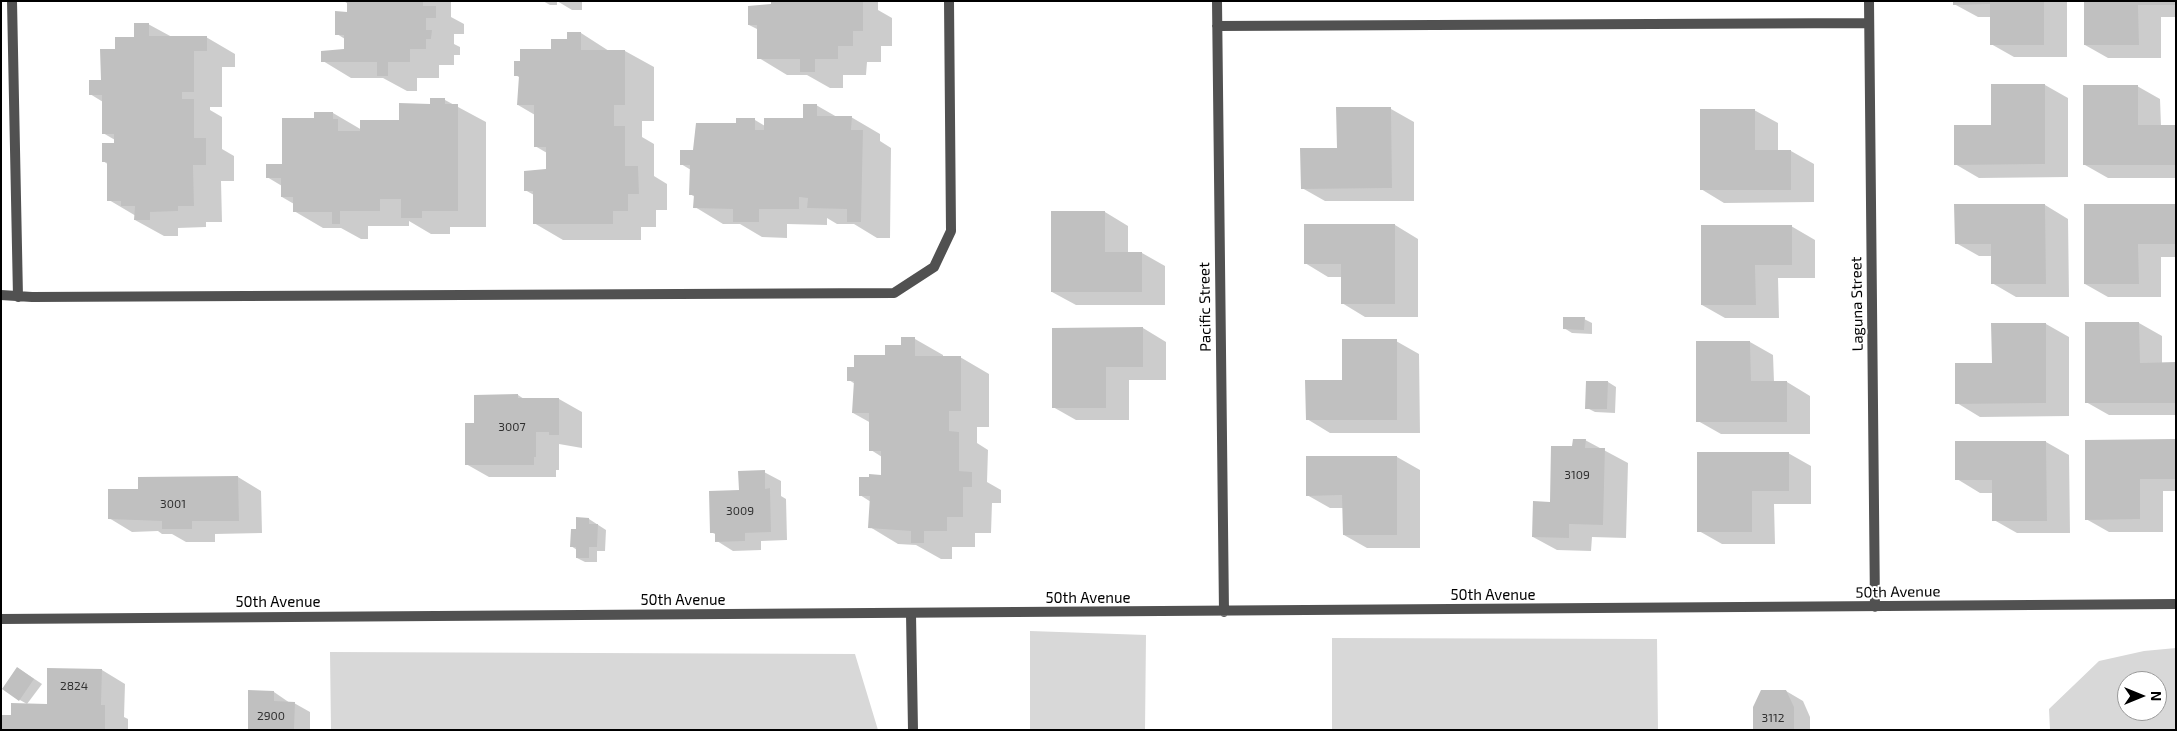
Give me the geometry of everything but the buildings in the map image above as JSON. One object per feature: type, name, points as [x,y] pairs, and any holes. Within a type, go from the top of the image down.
[{"type":"street","points":[[12,1],[18,296]]},
{"type":"street","points":[[1,295],[894,293],[934,267],[951,231],[949,1]]},
{"type":"street","name":"Pacific Street","points":[[1217,1],[1224,612]]},
{"type":"street","name":"Laguna Street","points":[[1869,1],[1875,607]]},
{"type":"street","points":[[1217,26],[1870,23]]},
{"type":"street","name":"50th Avenue","points":[[1,619],[2176,604]]},
{"type":"street","points":[[911,614],[913,730]]},
{"type":"shaded area","points":[[1030,631],[1146,635],[1145,730],[1030,730]]},
{"type":"shaded area","points":[[1332,638],[1657,639],[1658,730],[1332,730]]},
{"type":"shaded area","points":[[2176,648],[2176,730],[2050,730],[2049,709],[2099,661],[2144,651]]},
{"type":"shaded area","points":[[330,652],[855,654],[878,730],[331,730]]}]
